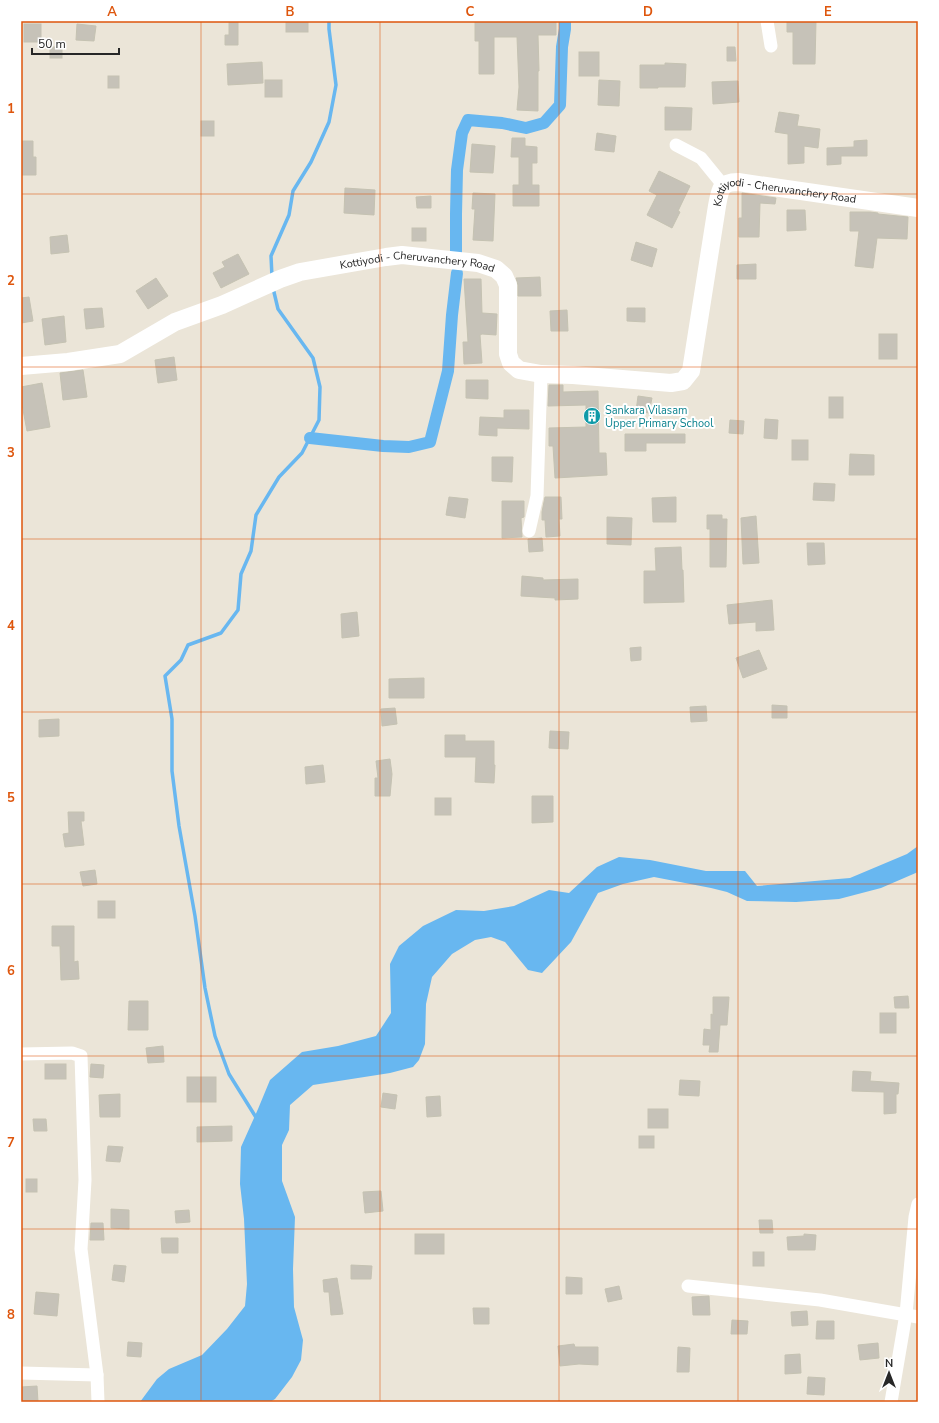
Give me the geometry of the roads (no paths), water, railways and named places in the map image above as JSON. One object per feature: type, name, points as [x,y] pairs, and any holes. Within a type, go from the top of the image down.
[{"type":"main road","name":"Kottiyodi - Cheruvanchery Road","points":[[21,366],[68,362],[120,354],[176,322],[222,306],[273,282],[300,272],[402,255],[478,263],[496,269],[504,276],[508,285],[508,354],[511,363],[519,370],[541,374],[573,375],[671,383],[683,381],[691,371],[719,193],[723,185],[728,182],[738,182],[918,208]]},
{"type":"street","points":[[768,21],[771,46]]},
{"type":"street","points":[[676,145],[701,158],[723,185]]},
{"type":"street","points":[[529,531],[537,496],[541,374]]},
{"type":"street","points":[[21,1054],[72,1053],[81,1056],[85,1180],[81,1249],[97,1375],[98,1402]]},
{"type":"street","points":[[891,1402],[912,1316],[915,1218],[918,1204]]},
{"type":"street","points":[[688,1286],[820,1300],[912,1316]]},
{"type":"street","points":[[21,1373],[97,1375]]},
{"type":"water","points":[[918,846],[918,872],[881,888],[839,899],[796,902],[747,901],[727,892],[654,877],[623,884],[598,893],[571,942],[542,973],[528,970],[505,942],[491,937],[475,940],[452,954],[432,977],[426,1004],[425,1044],[419,1060],[413,1067],[390,1073],[313,1085],[290,1105],[289,1130],[282,1145],[282,1181],[295,1217],[293,1269],[294,1307],[303,1340],[301,1360],[292,1377],[275,1399],[270,1402],[140,1402],[157,1379],[169,1369],[202,1355],[227,1329],[245,1306],[247,1284],[244,1219],[240,1184],[241,1147],[270,1080],[302,1052],[338,1046],[376,1036],[391,1013],[390,964],[399,946],[423,926],[456,910],[484,911],[514,906],[549,890],[569,893],[597,867],[619,857],[650,860],[706,871],[745,871],[757,886],[850,878],[907,854]]},
{"type":"waterway","points":[[272,277],[271,256],[289,215],[293,191],[311,162],[329,122],[336,85],[329,21]]},
{"type":"waterway","points":[[456,254],[457,170],[462,133],[468,120],[502,123],[526,128],[544,123],[560,105],[562,47],[565,21]]},
{"type":"waterway","points":[[310,438],[383,446],[409,447],[430,442],[448,371],[457,273]]},
{"type":"waterway","points":[[257,1119],[229,1074],[215,1036],[205,988],[195,916],[179,826],[172,771],[172,719],[165,676],[181,660],[188,645],[221,633],[238,610],[241,574],[251,551],[256,515],[279,477],[302,453],[319,420],[320,387],[313,358],[278,309],[273,288]]},
{"type":"place","name":"Sankara Vilasam Upper Primary School","points":[[592,416]]}]
